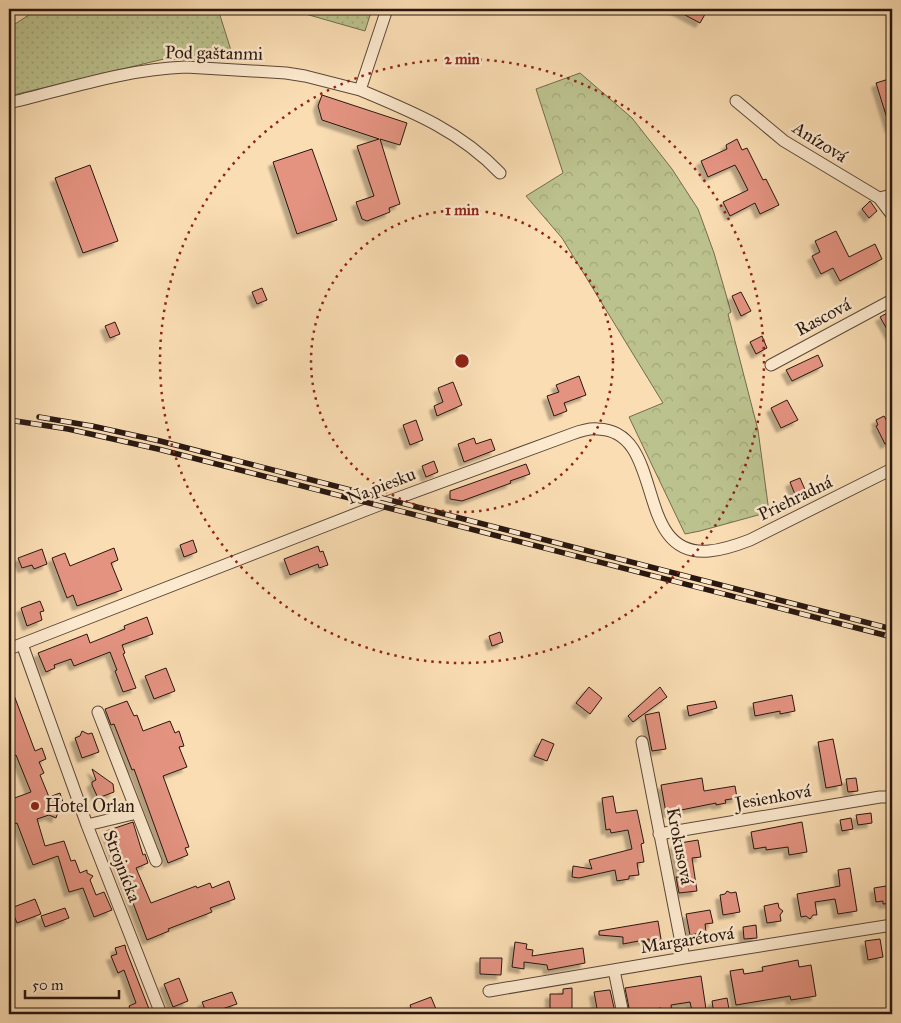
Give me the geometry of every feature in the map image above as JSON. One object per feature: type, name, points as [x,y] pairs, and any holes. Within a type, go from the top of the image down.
[{"type":"street","points":[[360,90],[387,9]]},
{"type":"street","name":"Pod gaštanmi","points":[[9,103],[130,74],[169,68],[186,67],[286,73],[360,90],[427,119],[448,130],[484,156],[500,173]]},
{"type":"street","name":"Anízová","points":[[736,100],[784,141],[879,198]]},
{"type":"street","points":[[892,195],[879,198],[892,215]]},
{"type":"street","name":"Rascová","points":[[771,365],[892,300]]},
{"type":"street","name":"Na piesku","points":[[9,649],[379,505],[572,434],[591,429],[600,428],[614,433],[633,448],[642,467],[659,518],[667,534],[687,548],[710,551]]},
{"type":"street","name":"Priehradná","points":[[710,551],[750,540],[892,469]]},
{"type":"street","name":"Strojnícka","points":[[22,644],[88,824],[161,1014]]},
{"type":"street","points":[[98,712],[156,861]]},
{"type":"street","name":"Krokusová","points":[[642,742],[684,958]]},
{"type":"street","name":"Jesienková","points":[[659,834],[880,797],[892,797]]},
{"type":"street","points":[[88,824],[137,813]]},
{"type":"street","name":"Margarétová","points":[[488,991],[892,925]]},
{"type":"street","points":[[614,970],[622,1014]]},
{"type":"green space","points":[[38,9],[218,9],[234,60],[164,59],[9,96],[9,28]]},
{"type":"green space","points":[[288,9],[372,9],[365,31]]},
{"type":"green space","points":[[580,73],[632,118],[672,169],[698,209],[714,253],[731,312],[728,314],[758,430],[769,512],[685,534],[629,417],[663,403],[562,238],[526,196],[563,173],[536,89]]},
{"type":"building","points":[[674,9],[708,9],[700,23]]},
{"type":"building","points":[[892,78],[892,128],[890,128],[876,83]]},
{"type":"building","points":[[322,95],[407,123],[400,145],[380,139],[400,204],[389,208],[390,212],[367,221],[362,219],[356,202],[374,196],[357,146],[379,139],[322,120],[318,106]]},
{"type":"building","points":[[737,139],[742,150],[747,148],[763,180],[766,179],[779,205],[760,214],[755,203],[730,216],[723,202],[748,190],[739,172],[735,165],[708,177],[701,161],[727,149],[726,145]]},
{"type":"building","points":[[312,149],[337,220],[297,234],[273,162]]},
{"type":"building","points":[[90,165],[118,241],[83,253],[55,178]]},
{"type":"building","points":[[870,201],[877,211],[869,218],[862,209]]},
{"type":"building","points":[[836,231],[849,257],[875,244],[882,259],[840,281],[833,268],[821,274],[812,256],[820,252],[815,241]]},
{"type":"building","points":[[262,288],[267,300],[257,304],[252,292]]},
{"type":"building","points":[[741,292],[751,311],[741,316],[732,296]]},
{"type":"building","points":[[889,312],[892,319],[892,338],[880,317]]},
{"type":"building","points":[[115,322],[120,334],[110,338],[105,326]]},
{"type":"building","points":[[762,336],[767,348],[756,354],[750,342]]},
{"type":"building","points":[[818,355],[823,366],[792,381],[786,370]]},
{"type":"building","points":[[579,376],[586,395],[564,403],[567,411],[554,416],[547,396],[559,392],[556,385]]},
{"type":"building","points":[[453,382],[462,405],[437,416],[434,406],[443,402],[438,388]]},
{"type":"building","points":[[787,400],[798,420],[781,428],[771,408]]},
{"type":"building","points":[[884,416],[892,426],[892,441],[885,444],[876,426],[878,425],[876,420]]},
{"type":"building","points":[[416,420],[423,440],[410,445],[403,425]]},
{"type":"building","points":[[474,438],[476,444],[491,439],[495,450],[464,462],[458,444]]},
{"type":"building","points":[[434,461],[438,472],[426,477],[422,466]]},
{"type":"building","points":[[526,464],[530,474],[510,481],[511,483],[462,501],[450,499],[450,491]]},
{"type":"building","points":[[800,478],[806,492],[796,497],[790,482]]},
{"type":"building","points":[[193,540],[197,552],[184,557],[180,545]]},
{"type":"building","points":[[318,546],[320,552],[323,551],[328,565],[319,568],[318,564],[290,575],[284,559]]},
{"type":"building","points":[[114,548],[118,560],[111,563],[122,590],[77,606],[73,595],[67,598],[52,558],[65,553],[70,566]]},
{"type":"building","points":[[42,549],[47,564],[34,569],[32,565],[22,568],[18,558]]},
{"type":"building","points":[[40,601],[44,611],[40,612],[42,620],[27,626],[21,608]]},
{"type":"building","points":[[147,617],[153,634],[122,645],[125,653],[123,654],[136,688],[123,692],[110,652],[74,666],[71,659],[54,665],[55,668],[46,672],[38,653],[87,634],[90,643],[125,629],[124,626]]},
{"type":"building","points":[[500,632],[503,642],[492,646],[489,636]]},
{"type":"building","points":[[166,668],[175,691],[154,699],[145,676]]},
{"type":"building","points":[[9,682],[35,751],[42,748],[46,759],[39,762],[44,773],[40,775],[49,797],[60,793],[64,805],[58,807],[60,811],[56,818],[49,815],[37,819],[45,846],[64,841],[71,861],[75,860],[80,873],[87,870],[87,873],[93,876],[90,880],[96,895],[104,892],[112,910],[94,917],[83,888],[69,892],[58,856],[33,865],[17,823],[13,824],[9,810],[9,800],[31,792],[16,755],[9,758],[9,745],[12,743],[9,736]]},
{"type":"building","points":[[589,687],[602,698],[590,714],[576,703]]},
{"type":"building","points":[[660,687],[667,697],[633,722],[628,716]]},
{"type":"building","points":[[792,695],[795,711],[780,714],[780,711],[755,716],[753,703]]},
{"type":"building","points":[[127,701],[134,716],[137,715],[143,731],[170,721],[175,733],[179,731],[184,746],[179,747],[187,767],[163,776],[189,847],[185,848],[188,855],[168,863],[134,769],[132,770],[114,724],[111,725],[105,709]]},
{"type":"building","points":[[715,701],[717,708],[689,716],[687,706]]},
{"type":"building","points":[[659,712],[666,749],[652,751],[645,715]]},
{"type":"building","points":[[82,731],[88,734],[92,733],[99,752],[82,758],[75,738],[80,736]]},
{"type":"building","points":[[542,739],[554,744],[547,761],[534,756]]},
{"type":"building","points":[[833,739],[842,785],[826,788],[818,742]]},
{"type":"building","points":[[92,769],[113,784],[114,792],[98,798],[92,785],[92,782],[96,780]]},
{"type":"building","points":[[702,778],[704,791],[735,786],[737,798],[725,800],[726,803],[716,805],[716,803],[666,813],[661,785]]},
{"type":"building","points":[[856,778],[858,791],[848,792],[846,779]]},
{"type":"building","points":[[613,796],[616,813],[637,810],[644,843],[641,844],[644,862],[637,863],[639,875],[629,876],[629,879],[617,881],[615,870],[579,878],[572,877],[573,866],[592,869],[589,860],[632,849],[628,830],[611,833],[610,829],[606,830],[602,798]]},
{"type":"building","points":[[871,813],[872,823],[858,825],[856,815]]},
{"type":"building","points":[[851,818],[853,829],[842,831],[840,820]]},
{"type":"building","points":[[133,822],[143,855],[145,854],[148,863],[136,868],[151,903],[196,886],[197,888],[210,883],[212,888],[229,881],[235,899],[210,908],[212,912],[168,929],[169,931],[147,940],[106,831]]},
{"type":"building","points":[[802,822],[807,852],[789,855],[788,847],[766,850],[766,847],[754,849],[751,832]]},
{"type":"building","points":[[698,840],[701,857],[692,858],[697,891],[679,893],[676,877],[680,877],[674,844]]},
{"type":"building","points":[[850,868],[857,911],[838,914],[835,899],[815,902],[817,915],[813,915],[810,919],[806,916],[801,917],[797,894],[840,886],[838,870]]},
{"type":"building","points":[[892,885],[892,903],[883,904],[883,901],[876,902],[874,888]]},
{"type":"building","points":[[727,891],[731,893],[736,892],[740,912],[723,915],[720,895],[725,894]]},
{"type":"building","points":[[35,899],[41,914],[17,923],[11,908]]},
{"type":"building","points":[[778,903],[779,908],[783,911],[780,915],[781,921],[767,923],[764,906]]},
{"type":"building","points":[[65,908],[69,918],[45,927],[41,916]]},
{"type":"building","points":[[710,910],[713,923],[705,924],[706,932],[690,935],[686,914]]},
{"type":"building","points":[[658,921],[662,945],[650,948],[649,939],[623,944],[623,937],[599,935],[599,931]]},
{"type":"building","points":[[756,925],[757,938],[744,939],[743,927]]},
{"type":"building","points":[[880,939],[883,957],[868,960],[865,941]]},
{"type":"building","points":[[515,942],[527,944],[526,949],[533,950],[532,956],[583,948],[585,963],[548,970],[547,965],[524,962],[524,969],[512,967]]},
{"type":"building","points":[[125,945],[151,1014],[132,1014],[129,1006],[136,1003],[124,970],[118,973],[111,956],[117,954],[115,948]]},
{"type":"building","points":[[480,958],[502,958],[501,975],[480,974]]},
{"type":"building","points":[[798,960],[799,967],[811,965],[816,996],[791,1000],[790,996],[736,1005],[730,971],[743,969],[744,974],[763,971],[762,967]]},
{"type":"building","points":[[701,976],[706,1009],[692,1011],[690,1002],[671,1005],[672,1012],[662,1014],[661,1008],[630,1013],[625,988]]},
{"type":"building","points":[[179,978],[188,1001],[173,1007],[164,984]]},
{"type":"building","points":[[572,988],[572,1014],[550,1014],[550,994],[563,994],[563,989]]},
{"type":"building","points":[[610,990],[615,1012],[598,1014],[594,992]]},
{"type":"building","points":[[232,992],[237,1004],[207,1014],[202,1002]]},
{"type":"building","points":[[431,997],[436,1009],[413,1014],[410,1005]]},
{"type":"building","points":[[727,998],[730,1014],[714,1014],[712,1001]]},
{"type":"railway","points":[[39,417],[160,441],[892,629]]},
{"type":"railway","points":[[9,420],[68,429],[158,449],[892,637]]},
{"type":"place","name":"Hotel Orlan","points":[[35,806]]}]
